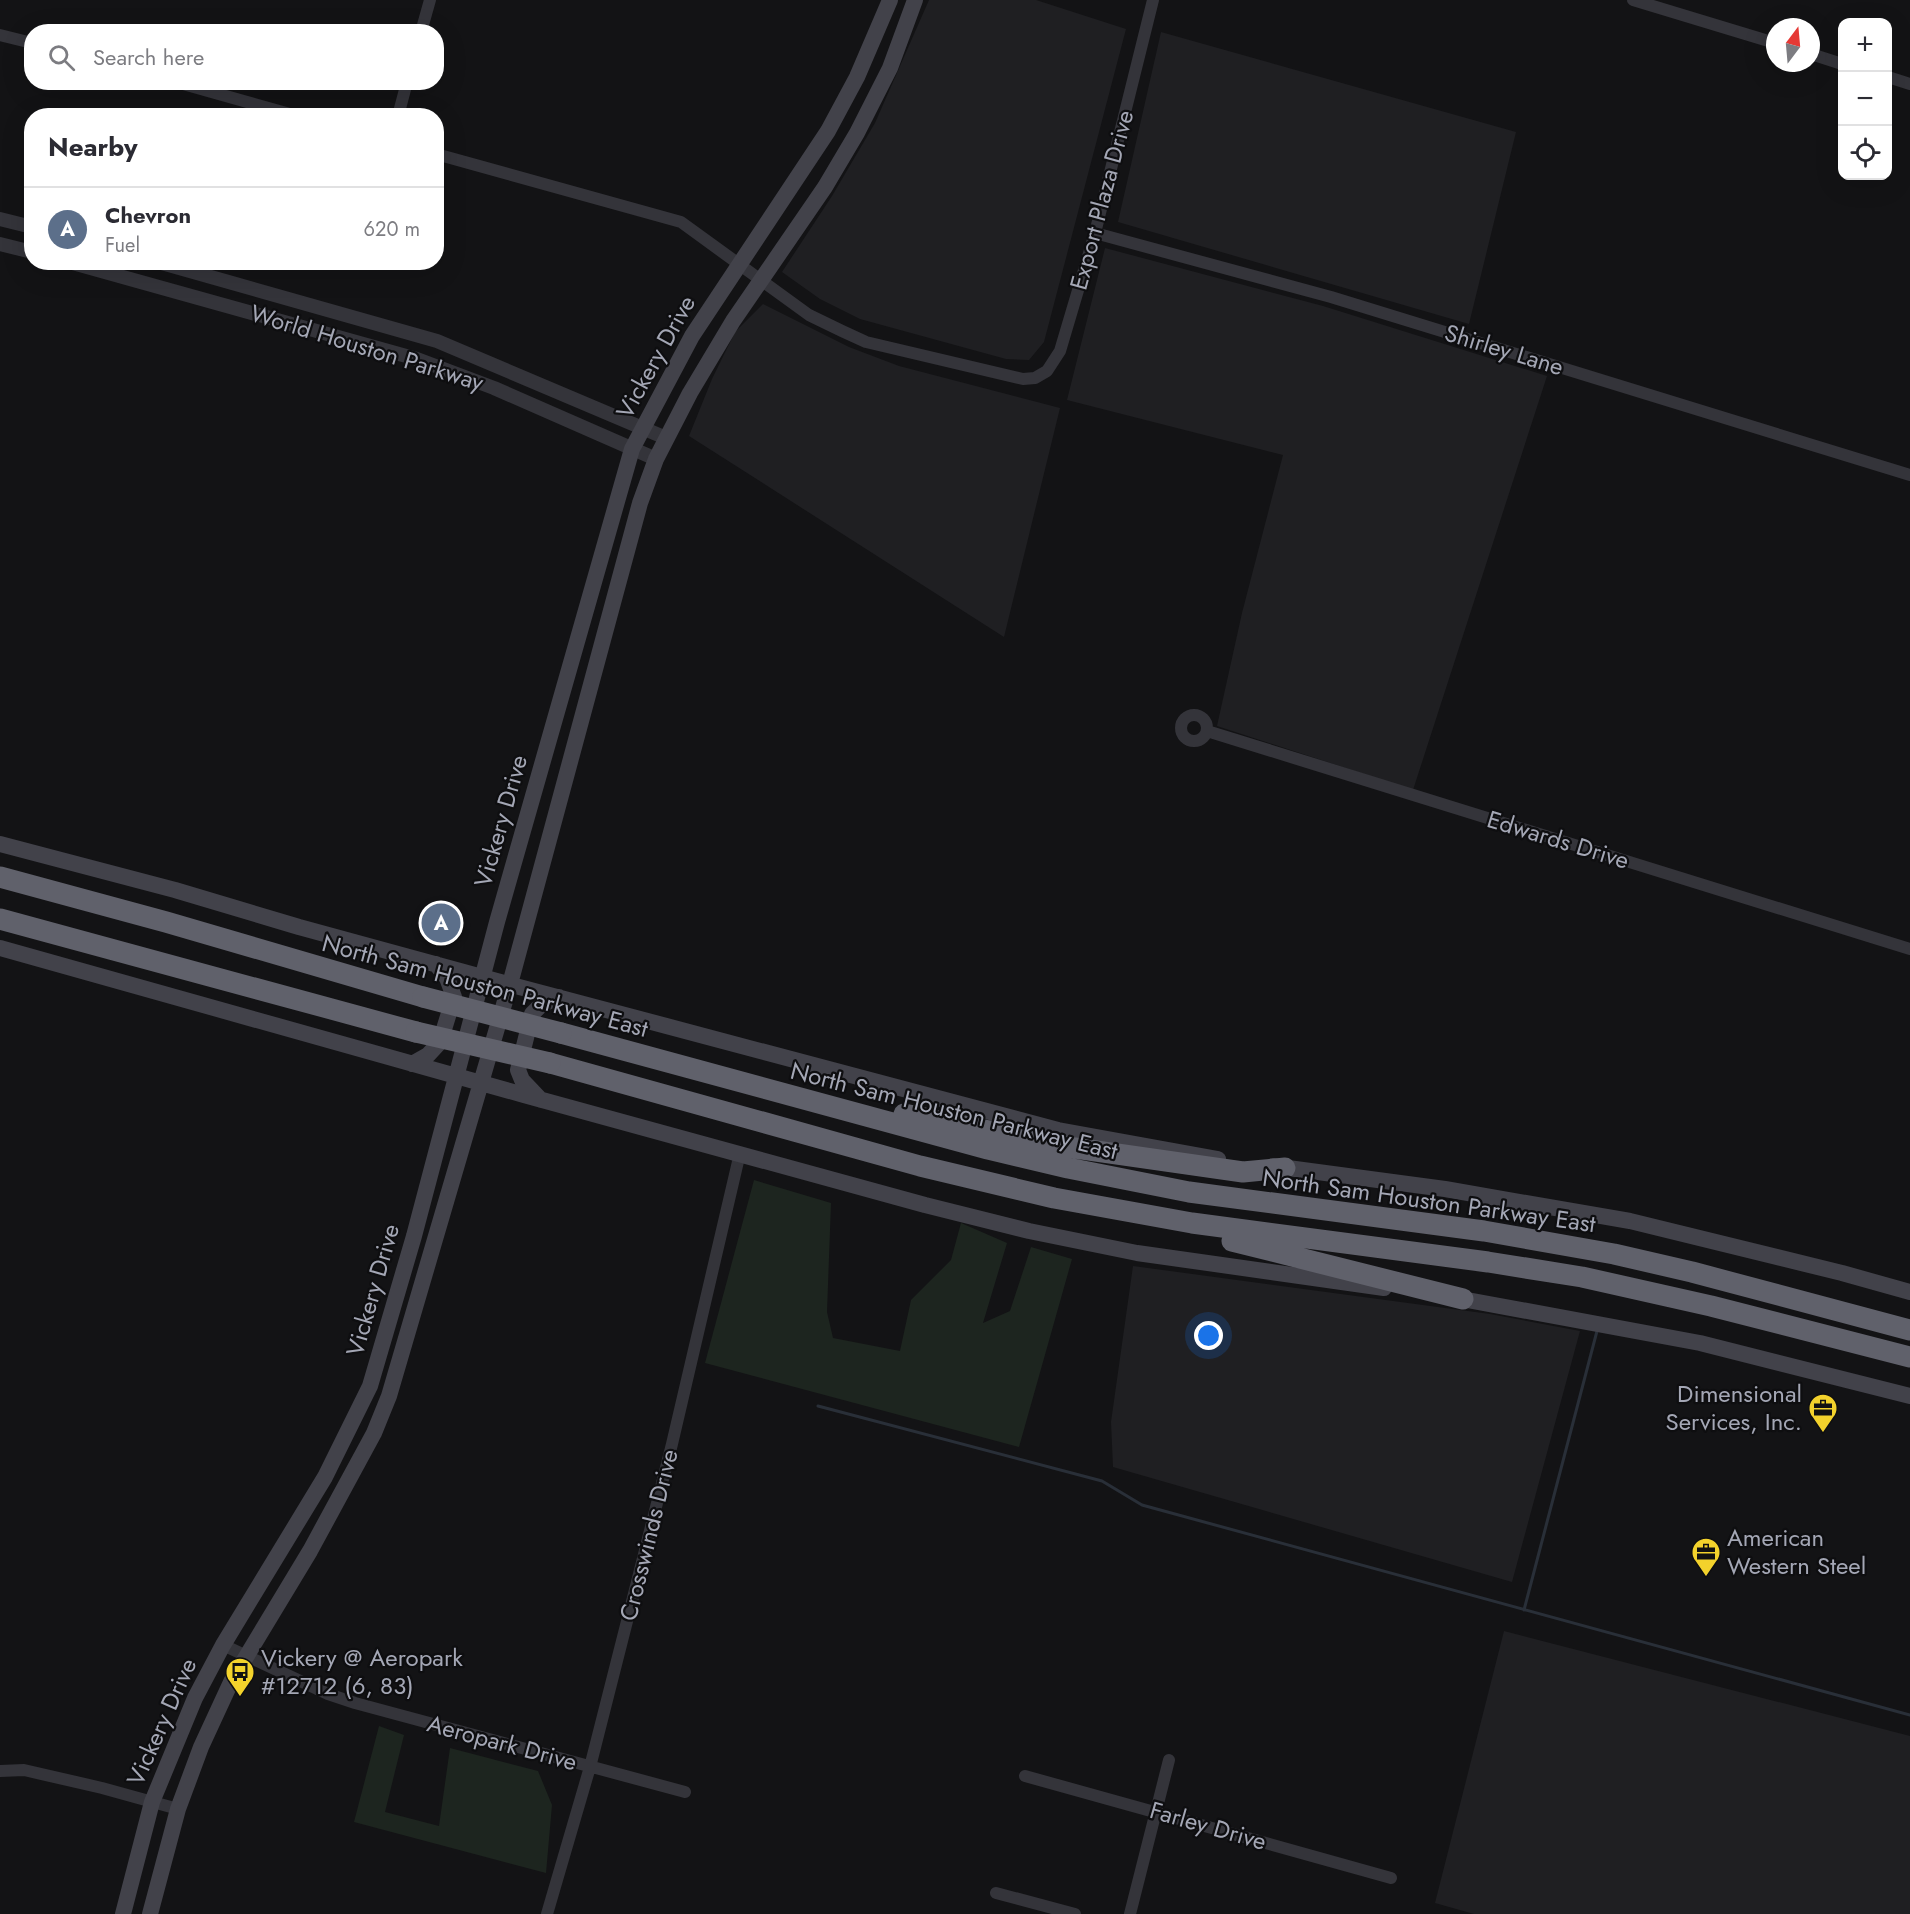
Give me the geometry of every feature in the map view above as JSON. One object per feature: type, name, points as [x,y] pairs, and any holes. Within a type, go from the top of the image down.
[{"type":"highway","name":"North Sam Houston Parkway East","points":[[0,877],[166,922],[423,997],[988,1149],[1148,1185],[1233,1199],[1495,1233],[1655,1263],[1910,1330]]},
{"type":"highway","points":[[0,919],[416,1032],[550,1063],[920,1166],[1095,1207],[1463,1299]]},
{"type":"highway","points":[[0,924],[181,969]]},
{"type":"highway","points":[[750,1085],[1075,1148],[1243,1172],[1285,1168]]},
{"type":"highway","points":[[1095,1207],[1242,1231],[1536,1269],[1630,1287],[1711,1306],[1910,1357]]},
{"type":"highway","points":[[1655,1263],[1910,1316]]},
{"type":"highway","points":[[1711,1306],[1910,1370]]},
{"type":"main road","name":"Vickery Drive","points":[[123,1914],[152,1802],[195,1698],[223,1645],[326,1477],[370,1386],[414,1236],[482,977],[632,449],[692,336],[828,131],[857,77],[890,0]]},
{"type":"main road","name":"Vickery Drive","points":[[150,1914],[178,1809],[201,1747],[231,1682],[310,1551],[374,1433],[389,1396],[510,984],[640,503],[656,459],[709,362],[760,280],[825,187],[857,133],[890,68],[915,0]]},
{"type":"main road","points":[[601,560],[624,566]]},
{"type":"main road","points":[[562,694],[587,702]]},
{"type":"main road","name":"North Sam Houston Parkway East","points":[[0,844],[176,890],[299,927],[482,977],[1058,1130],[1224,1160],[1444,1189],[1630,1221],[1910,1292]]},
{"type":"main road","points":[[0,948],[541,1100],[936,1208],[1029,1231],[1137,1254],[1463,1299],[1700,1343],[1910,1396]]},
{"type":"main road","points":[[412,1064],[428,1055],[440,1042],[454,997],[447,978],[436,964]]},
{"type":"main road","points":[[541,1100],[522,1080],[518,1070],[532,1014],[541,1005],[559,997]]},
{"type":"main road","points":[[414,1236],[435,1244]]},
{"type":"main road","points":[[326,1477],[343,1487]]},
{"type":"street","points":[[423,24],[430,0]]},
{"type":"street","name":"Export Plaza Drive","points":[[760,280],[810,315],[866,342],[1023,380],[1035,378],[1047,371],[1060,351],[1095,233],[1153,0]]},
{"type":"street","points":[[1634,0],[1766,40]]},
{"type":"street","points":[[0,35],[24,41]]},
{"type":"street","points":[[1820,57],[1838,63]]},
{"type":"street","points":[[1892,79],[1910,84]]},
{"type":"street","points":[[204,90],[269,108]]},
{"type":"street","points":[[400,108],[405,90]]},
{"type":"street","points":[[444,155],[681,222],[760,280]]},
{"type":"street","points":[[0,219],[24,225]]},
{"type":"street","name":"Shirley Lane","points":[[1095,233],[1345,302],[1910,475]]},
{"type":"street","points":[[0,244],[24,250]]},
{"type":"street","name":"World Houston Parkway","points":[[98,270],[365,343],[452,371],[656,459]]},
{"type":"street","name":"World Houston Parkway","points":[[186,270],[437,341],[666,438]]},
{"type":"street","points":[[197,297],[203,275]]},
{"type":"street","points":[[365,343],[371,322]]},
{"type":"street","points":[[494,388],[502,367]]},
{"type":"street","name":"Edwards Drive","points":[[1207,731],[1910,948]]},
{"type":"street","name":"Crosswinds Drive","points":[[547,1914],[590,1767],[672,1444],[740,1153]]},
{"type":"street","name":"Aeropark Drive","points":[[223,1645],[328,1694],[346,1700],[685,1792]]},
{"type":"street","points":[[1130,1914],[1169,1760]]},
{"type":"street","points":[[0,1771],[24,1770],[178,1809]]},
{"type":"street","name":"Farley Drive","points":[[1024,1776],[1391,1878]]},
{"type":"street","points":[[996,1893],[1075,1914]]},
{"type":"shaded area","points":[[929,0],[1036,0],[1126,29],[1044,342],[1029,360],[1006,359],[860,319],[820,299],[782,272],[832,196],[875,123]]},
{"type":"shaded area","points":[[1161,32],[1516,132],[1469,324],[1118,222]]},
{"type":"shaded area","points":[[1105,248],[1323,306],[1547,376],[1413,790],[1217,726],[1242,613],[1283,455],[1067,400]]},
{"type":"shaded area","points":[[763,304],[849,347],[899,366],[1060,408],[1004,637],[689,436],[712,379],[735,332]]},
{"type":"shaded area","points":[[754,1180],[831,1203],[827,1312],[833,1338],[900,1351],[911,1300],[951,1260],[961,1223],[1007,1243],[983,1323],[1010,1311],[1031,1247],[1072,1259],[1019,1447],[705,1363]]},
{"type":"shaded area","points":[[1133,1266],[1490,1314],[1580,1331],[1512,1582],[1113,1467],[1111,1422]]},
{"type":"shaded area","points":[[1504,1631],[1910,1736],[1910,1914],[1474,1914],[1435,1903]]},
{"type":"shaded area","points":[[379,1726],[404,1735],[385,1812],[439,1826],[450,1748],[538,1771],[552,1805],[546,1873],[354,1822]]},
{"type":"waterway","points":[[1524,1610],[1597,1331]]},
{"type":"waterway","points":[[818,1406],[1102,1481],[1142,1505],[1910,1715]]},
{"type":"place","name":"Chevron","points":[[441,923]]},
{"type":"place","name":"Dimensional Services, Inc.","points":[[1823,1434]]},
{"type":"place","name":"American Western Steel","points":[[1706,1578]]},
{"type":"place","name":"Vickery @ Aeropark #12712 (6, 83)","points":[[240,1698]]}]
